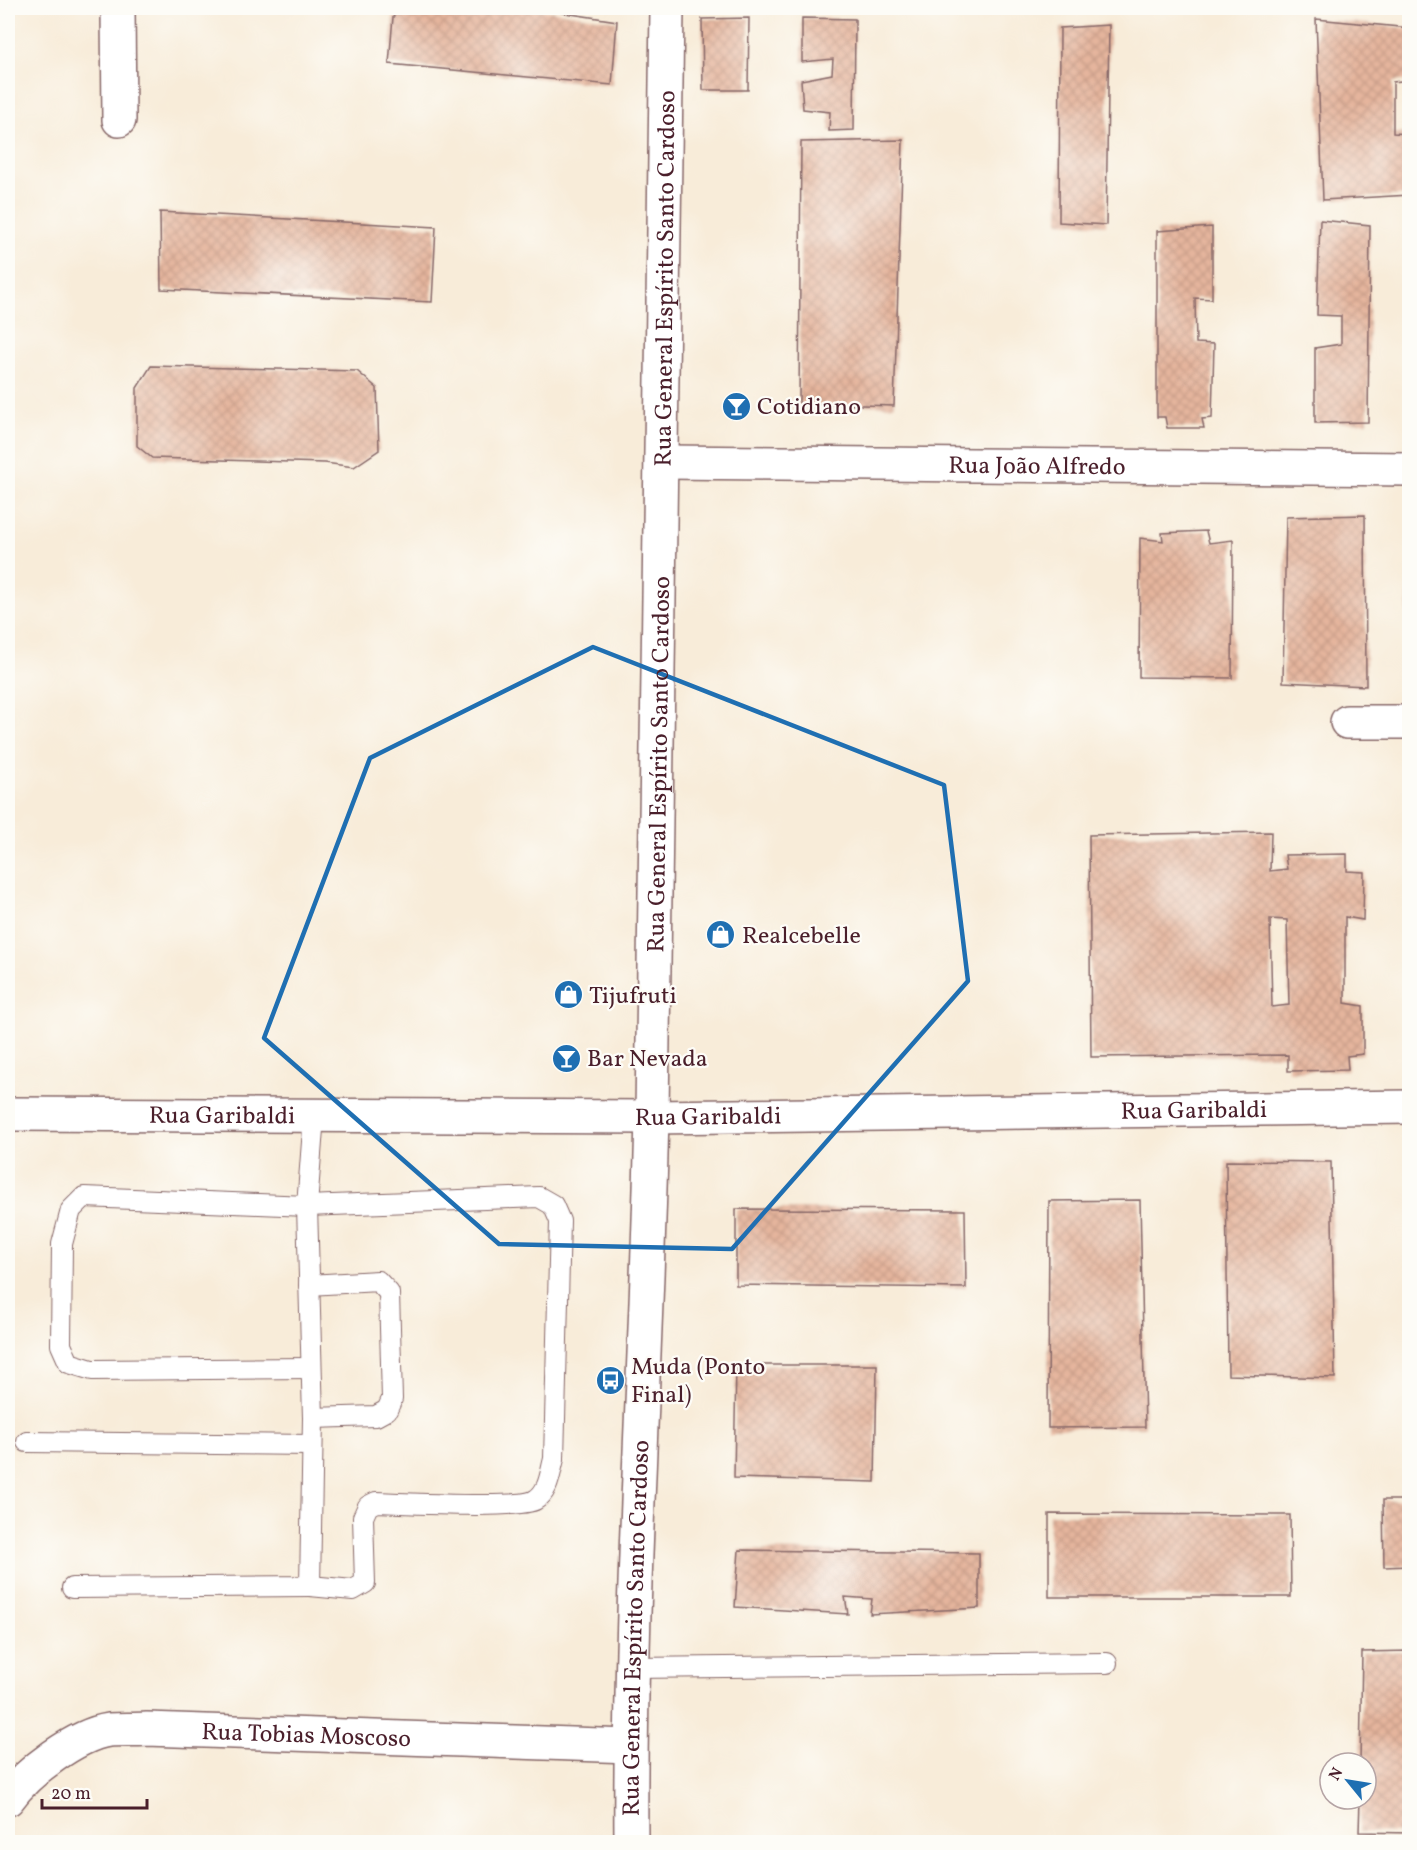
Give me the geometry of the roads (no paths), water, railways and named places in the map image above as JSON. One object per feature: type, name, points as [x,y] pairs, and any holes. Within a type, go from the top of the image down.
[{"type":"street","points":[[118,8],[119,120]]},
{"type":"street","name":"Rua General Espírito Santo Cardoso","points":[[631,1842],[632,1668],[652,1118],[663,462],[667,8]]},
{"type":"street","name":"Rua João Alfredo","points":[[663,462],[1410,469]]},
{"type":"street","points":[[1347,722],[1410,722]]},
{"type":"street","name":"Rua Garibaldi","points":[[8,1114],[652,1118],[1410,1107]]},
{"type":"street","name":"Rua Tobias Moscoso","points":[[8,1799],[45,1763],[77,1741],[108,1730],[630,1746]]},
{"type":"lane","points":[[310,1586],[313,1418],[307,1206],[314,1116]]},
{"type":"lane","points":[[72,1588],[310,1586],[353,1590],[365,1583],[363,1517],[368,1506],[376,1502],[442,1505],[533,1502],[545,1492],[554,1459],[560,1221],[553,1205],[539,1197],[307,1206],[84,1197],[71,1210],[62,1244],[61,1345],[69,1363],[92,1370],[311,1368]]},
{"type":"lane","points":[[309,1285],[378,1281],[390,1293],[392,1399],[387,1410],[376,1416],[313,1418]]},
{"type":"lane","points":[[27,1443],[312,1445]]},
{"type":"lane","points":[[632,1668],[1107,1663]]},
{"type":"place","name":"Cotidiano","points":[[736,406]]},
{"type":"place","name":"Realcebelle","points":[[721,935]]},
{"type":"place","name":"Tijufruti","points":[[568,995]]},
{"type":"place","name":"Bar Nevada","points":[[566,1058]]},
{"type":"place","name":"Muda (Ponto Final)","points":[[610,1380]]}]
